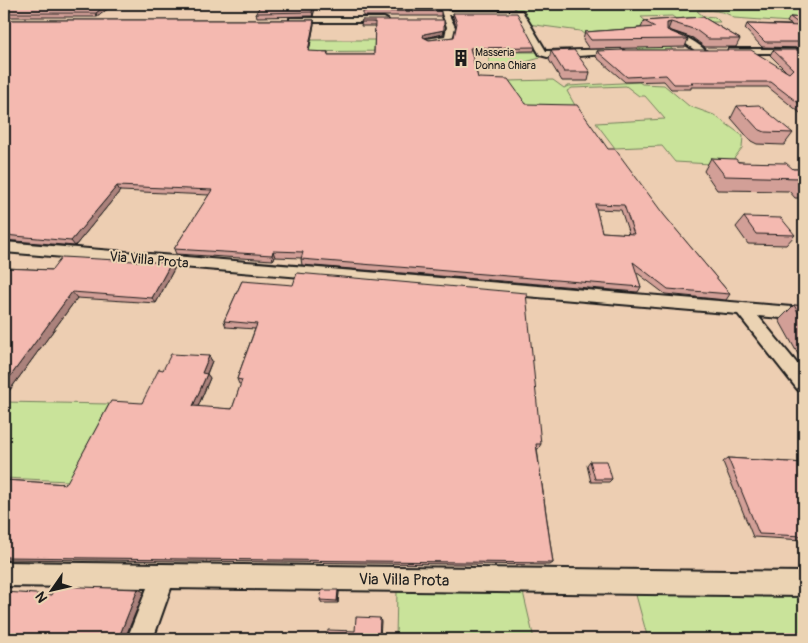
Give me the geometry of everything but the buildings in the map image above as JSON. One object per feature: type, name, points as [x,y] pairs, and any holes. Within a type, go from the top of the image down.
[{"type":"street","points":[[429,42],[449,38],[452,32],[441,4]]},
{"type":"street","points":[[799,4],[804,12]]},
{"type":"street","points":[[439,20],[447,16],[520,13],[543,53],[550,55],[632,51]]},
{"type":"street","points":[[280,20],[393,20]]},
{"type":"street","points":[[668,34],[706,51],[684,51]]},
{"type":"street","points":[[725,51],[804,51]]},
{"type":"street","name":"Via Villa Prota","points":[[4,247],[804,314]]},
{"type":"street","points":[[744,309],[804,385]]},
{"type":"street","name":"Via Villa Prota","points":[[4,574],[804,584]]},
{"type":"street","points":[[140,639],[163,577]]},
{"type":"green space","points":[[511,4],[772,4],[798,6],[804,15],[804,23],[734,18],[726,13],[712,11],[697,11],[703,16],[715,17],[720,22],[680,22],[672,16],[641,17],[651,26],[636,28],[645,35],[654,34],[673,50],[639,50],[624,36],[590,39],[580,31],[528,24]]},
{"type":"green space","points":[[270,40],[399,40],[397,51],[266,52]]},
{"type":"green space","points":[[488,52],[537,52],[540,58],[490,72]]},
{"type":"green space","points":[[553,80],[564,88],[568,86],[639,82],[642,84],[664,85],[689,106],[714,115],[743,136],[742,148],[729,165],[675,162],[662,146],[615,148],[596,123],[665,119],[645,96],[639,96],[626,86],[572,88],[567,91],[577,109],[526,108],[509,81]]},
{"type":"green space","points":[[4,402],[109,404],[68,481],[4,478]]},
{"type":"green space","points":[[397,591],[523,592],[534,639],[396,639]]},
{"type":"green space","points":[[636,595],[804,595],[804,639],[648,639]]},
{"type":"place","name":"Masseria Donna Chiara","points":[[461,58]]}]
